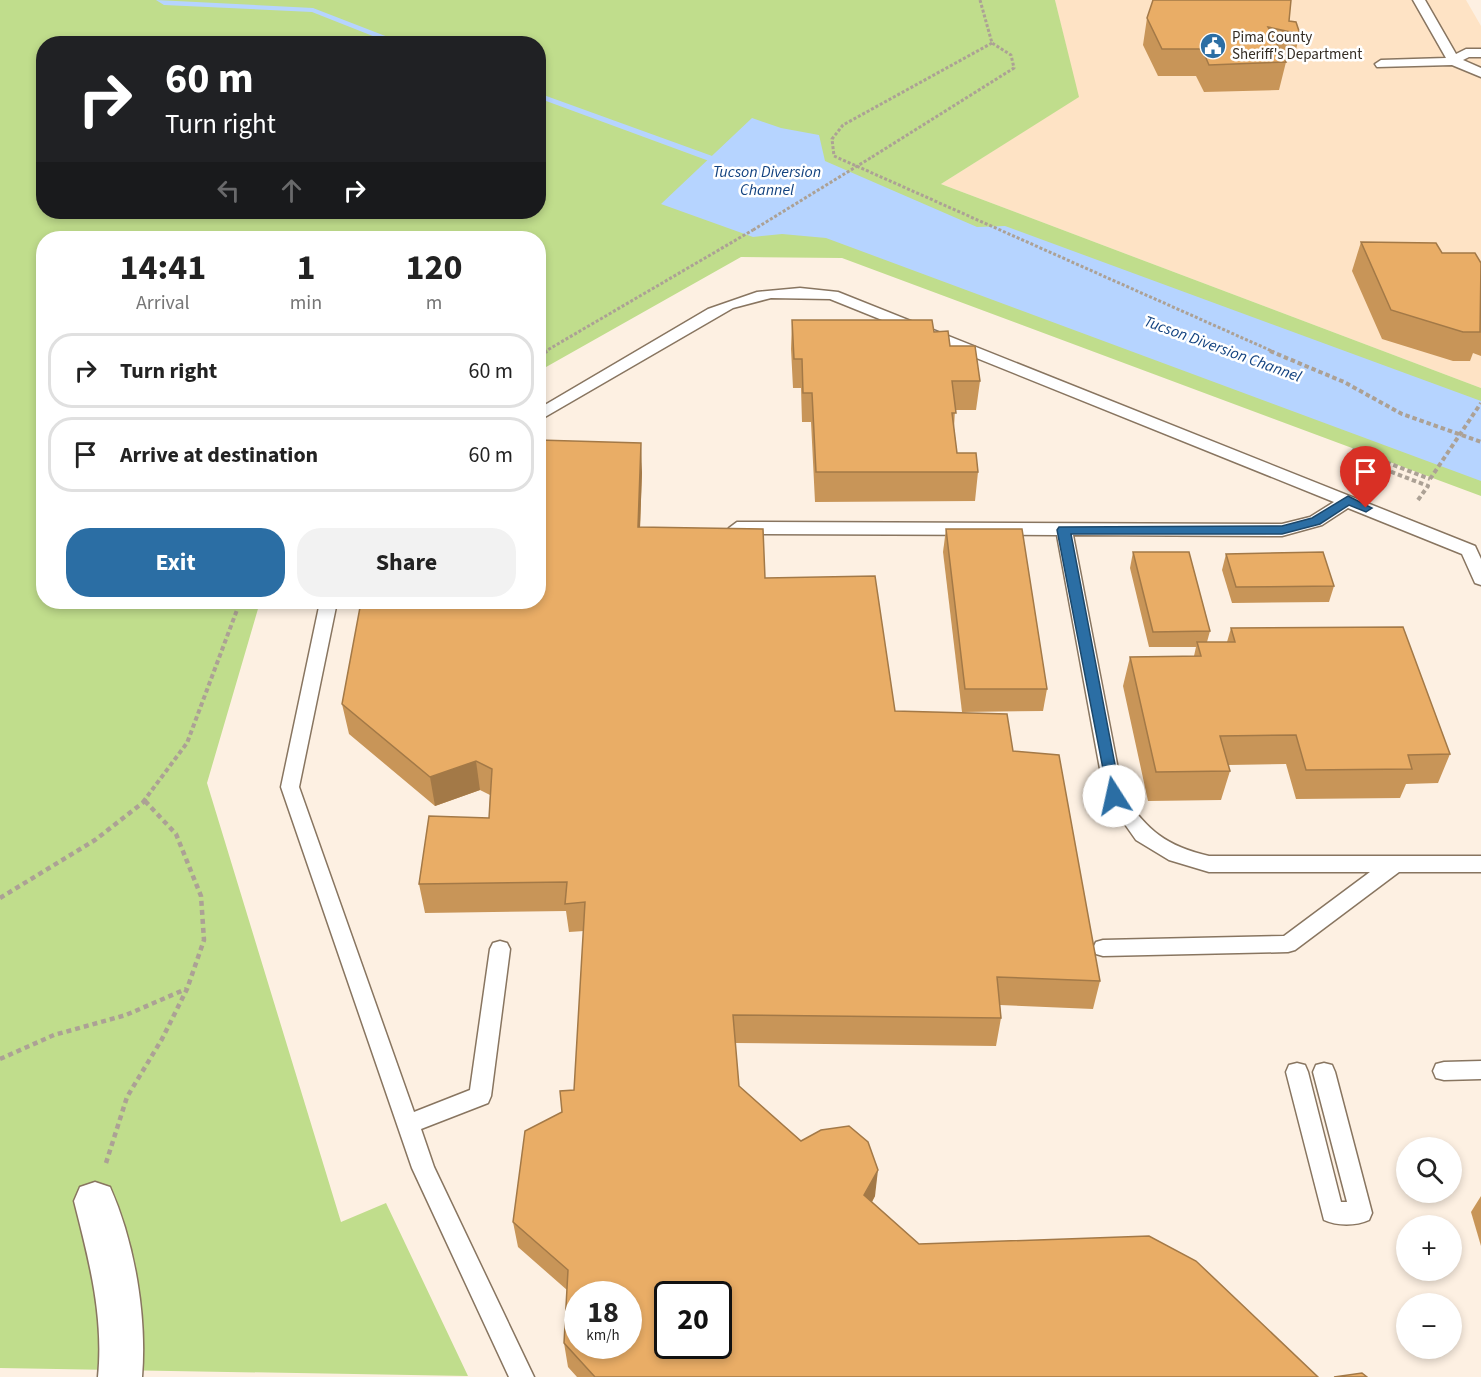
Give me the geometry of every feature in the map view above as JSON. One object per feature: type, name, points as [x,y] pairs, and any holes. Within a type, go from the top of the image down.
[{"type":"street","points":[[95,1201],[121,1302],[124,1349],[120,1377]]},
{"type":"lane","points":[[1419,0],[1454,61]]},
{"type":"lane","points":[[1454,61],[1466,53],[1481,53]]},
{"type":"lane","points":[[1381,64],[1454,61],[1481,73]]},
{"type":"lane","points":[[546,411],[712,312],[742,298],[774,292],[805,291],[833,295],[1469,550],[1481,579]]},
{"type":"lane","points":[[736,528],[1282,530],[1316,521],[1348,500]]},
{"type":"lane","points":[[1064,530],[1114,796],[1132,825],[1154,846],[1209,864],[1481,864]]},
{"type":"lane","points":[[327,609],[290,787],[423,1168],[522,1377]]},
{"type":"lane","points":[[1103,948],[1288,944],[1395,864]]},
{"type":"lane","points":[[409,1124],[480,1096],[500,949]]},
{"type":"lane","points":[[1444,1071],[1481,1070]]},
{"type":"lane","points":[[1297,1072],[1332,1213],[1361,1213],[1324,1072]]},
{"type":"path","points":[[546,351],[753,230],[1014,68],[1011,55],[992,43],[980,0]]},
{"type":"path","points":[[992,43],[843,125],[835,134],[831,144],[834,156],[1237,337],[1344,382],[1402,414],[1481,442]]},
{"type":"path","points":[[1401,522],[1428,486],[1350,456],[1354,450],[1430,479],[1481,403]]},
{"type":"path","points":[[0,898],[95,840],[145,801],[187,743],[237,609]]},
{"type":"path","points":[[95,1201],[127,1097],[162,1039],[187,989],[204,940],[201,896],[176,834],[145,801]]},
{"type":"path","points":[[0,1059],[54,1035],[126,1015],[187,989]]},
{"type":"shaded area","points":[[1055,0],[1466,0],[1481,26],[1481,388],[941,184],[1078,97]]},
{"type":"green space","points":[[0,0],[1055,0],[1079,97],[941,184],[1481,388],[1481,496],[842,258],[741,257],[546,367],[546,231],[36,231],[36,609],[258,609],[207,783],[341,1222],[386,1203],[468,1376],[0,1368]]},
{"type":"water","name":"Tucson Diversion Channel","points":[[752,118],[781,128],[819,135],[825,161],[977,227],[1005,226],[1481,401],[1481,481],[826,238],[782,234],[753,237],[661,204]]},
{"type":"building","name":"Pima County Sheriff's Department","points":[[1153,0],[1291,0],[1289,21],[1296,22],[1300,34],[1268,27],[1286,62],[1209,65],[1202,49],[1162,49],[1147,18]]},
{"type":"building","points":[[1361,242],[1436,243],[1442,253],[1475,253],[1481,263],[1480,332],[1463,332],[1391,310]]},
{"type":"building","points":[[792,320],[932,320],[934,332],[948,331],[950,346],[975,346],[980,381],[952,381],[956,413],[952,413],[957,453],[976,453],[978,472],[816,472],[812,393],[803,393],[802,359],[794,359]]},
{"type":"building","points":[[546,440],[641,443],[638,527],[763,529],[765,578],[875,576],[895,711],[1007,714],[1013,751],[1059,755],[1100,981],[997,977],[1001,1018],[733,1015],[739,1086],[801,1141],[821,1130],[849,1126],[868,1142],[878,1170],[864,1195],[919,1244],[1149,1236],[1196,1261],[1318,1377],[595,1377],[579,1359],[642,1359],[642,1281],[567,1281],[568,1270],[513,1222],[525,1131],[562,1112],[560,1091],[574,1090],[585,902],[565,904],[567,882],[419,884],[429,816],[489,818],[492,769],[476,761],[430,777],[342,704],[360,609],[546,609]]},
{"type":"building","points":[[946,529],[1022,529],[1047,689],[965,689]]},
{"type":"building","points":[[1133,552],[1189,552],[1210,631],[1153,632]]},
{"type":"building","points":[[1323,552],[1334,586],[1236,587],[1226,554]]},
{"type":"building","points":[[1403,627],[1450,754],[1408,755],[1412,769],[1306,770],[1296,735],[1220,736],[1230,771],[1156,772],[1130,657],[1201,656],[1197,642],[1235,642],[1231,628]]},
{"type":"building","points":[[1362,1373],[1367,1377],[1334,1377]]},
{"type":"waterway","name":"Tucson Diversion Channel","points":[[160,0],[164,3],[313,10],[381,36]]},
{"type":"waterway","name":"Tucson Diversion Channel","points":[[546,98],[723,163]]},
{"type":"place","name":"Pima County Sheriff's Department","points":[[1213,46]]},
{"type":"route","points":[[1114,796],[1064,530],[1282,530],[1316,521],[1348,500],[1366,508]]}]
